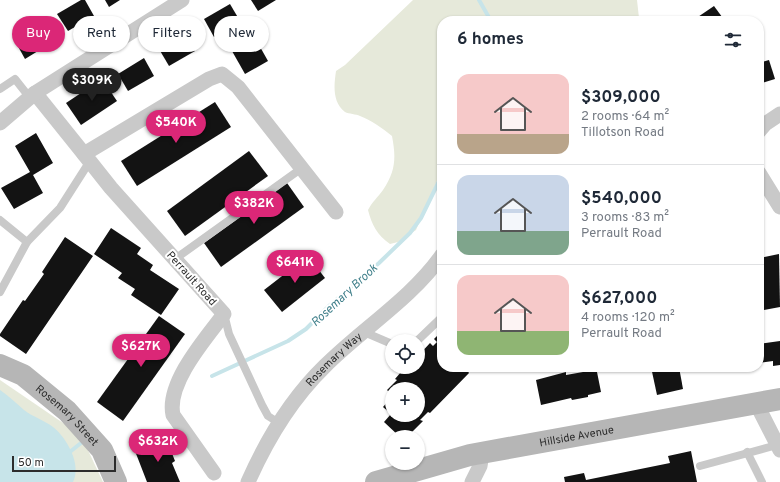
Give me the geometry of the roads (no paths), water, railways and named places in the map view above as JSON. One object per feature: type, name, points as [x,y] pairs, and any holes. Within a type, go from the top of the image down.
[{"type":"street","points":[[0,123],[32,95],[175,2]]},
{"type":"street","points":[[87,158],[209,80],[222,74],[238,86],[336,212]]},
{"type":"street","name":"Perrault Road","points":[[32,95],[224,314],[188,364],[178,383],[171,407],[173,415],[214,473]]},
{"type":"street","points":[[764,125],[780,114]]},
{"type":"street","points":[[764,181],[780,207]]},
{"type":"street","name":"Rosemary Way","points":[[248,482],[279,423],[297,398],[325,365],[402,298],[437,260]]},
{"type":"street","name":"Rosemary Street","points":[[0,365],[23,375],[67,411],[102,450],[116,482]]},
{"type":"street","name":"Hillside Avenue","points":[[387,480],[457,459],[780,399]]},
{"type":"street","points":[[756,403],[779,448]]},
{"type":"street","points":[[472,482],[476,475],[482,454]]},
{"type":"lane","points":[[0,90],[15,79],[32,95]]},
{"type":"lane","points":[[0,292],[27,242],[60,208],[87,158]]},
{"type":"lane","points":[[175,259],[302,168]]},
{"type":"lane","points":[[0,220],[27,242]]},
{"type":"lane","points":[[224,314],[229,334],[268,416],[279,423]]},
{"type":"lane","points":[[424,334],[437,322]]},
{"type":"lane","points":[[364,332],[385,341]]},
{"type":"lane","points":[[700,466],[747,452],[779,448]]},
{"type":"lane","points":[[747,452],[762,482]]},
{"type":"water","points":[[0,390],[24,410],[53,427],[63,438],[72,452],[76,468],[73,482],[0,482]]},
{"type":"waterway","name":"Rosemary Brook","points":[[479,0],[488,16]]},
{"type":"waterway","name":"Rosemary Brook","points":[[212,376],[288,341],[306,329],[329,306],[379,263],[410,233],[421,218],[437,185]]},
{"type":"waterway","name":"Rosemary Brook","points":[[71,451],[81,443]]}]
